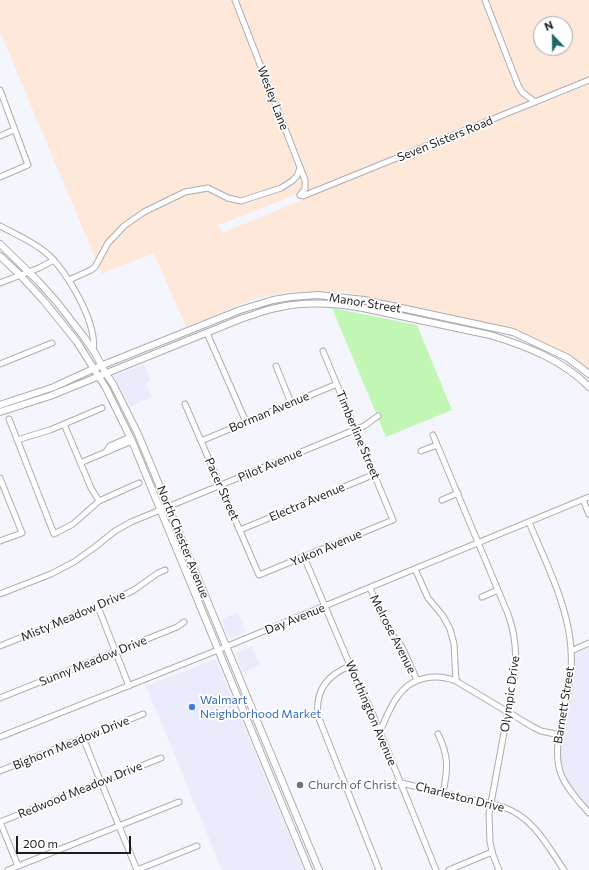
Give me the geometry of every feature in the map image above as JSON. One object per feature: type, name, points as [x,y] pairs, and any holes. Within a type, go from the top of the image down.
[{"type":"main road","name":"North Chester Avenue","points":[[0,244],[56,300],[93,351],[106,374],[114,384],[131,417],[319,870]]},
{"type":"main road","name":"North Chester Avenue","points":[[0,256],[44,301],[66,328],[87,357],[115,404],[131,439],[309,870]]},
{"type":"main road","name":"Manor Street","points":[[0,405],[35,394],[240,310],[273,300],[318,295],[364,300],[513,332],[568,358],[589,374]]},
{"type":"main road","name":"Manor Street","points":[[0,412],[40,400],[243,318],[275,308],[295,305],[344,304],[490,335],[530,348],[551,359],[571,372],[589,387]]},
{"type":"main road","points":[[253,734],[264,749],[269,749]]},
{"type":"main road","points":[[262,756],[269,760],[277,768]]},
{"type":"main road","points":[[282,805],[287,808],[300,824]]},
{"type":"street","name":"Wesley Lane","points":[[235,0],[306,183],[305,189],[300,196]]},
{"type":"street","points":[[485,0],[518,85],[522,92],[535,102]]},
{"type":"street","name":"Seven Sisters Road","points":[[300,196],[589,80]]},
{"type":"street","points":[[0,92],[28,166],[0,177]]},
{"type":"street","points":[[0,136],[14,130]]},
{"type":"street","points":[[69,280],[95,267],[108,243],[124,226],[144,212],[185,192],[208,188],[228,198],[241,200],[281,188],[292,182],[297,176],[300,168]]},
{"type":"street","points":[[0,226],[45,251],[69,280],[92,329],[95,343],[93,351]]},
{"type":"street","points":[[0,283],[29,272],[54,260]]},
{"type":"street","points":[[207,333],[246,422]]},
{"type":"street","points":[[0,364],[52,343]]},
{"type":"street","name":"Timberline Street","points":[[323,351],[393,520]]},
{"type":"street","points":[[276,366],[291,403]]},
{"type":"street","name":"Borman Avenue","points":[[201,441],[337,384]]},
{"type":"street","name":"Pacer Street","points":[[185,404],[259,576]]},
{"type":"street","points":[[17,440],[64,424],[102,408]]},
{"type":"street","name":"Pilot Avenue","points":[[0,594],[62,568],[85,555],[119,528],[168,506],[368,424],[378,416]]},
{"type":"street","points":[[9,419],[54,534],[73,524],[99,501],[139,483]]},
{"type":"street","points":[[64,424],[91,488],[99,501]]},
{"type":"street","name":"Olympic Drive","points":[[433,435],[498,590],[513,631],[516,652],[515,673],[489,814],[488,832],[492,852],[499,870]]},
{"type":"street","points":[[80,463],[106,452],[110,446],[131,439]]},
{"type":"street","points":[[422,451],[437,445]]},
{"type":"street","name":"Electra Avenue","points":[[240,530],[375,474]]},
{"type":"street","points":[[0,478],[2,487],[22,533],[0,541]]},
{"type":"street","points":[[442,500],[458,493]]},
{"type":"street","name":"Day Avenue","points":[[0,737],[226,647],[589,497]]},
{"type":"street","points":[[583,500],[589,514]]},
{"type":"street","name":"Yukon Avenue","points":[[259,576],[393,520]]},
{"type":"street","name":"Barnett Street","points":[[529,522],[562,604],[568,627],[571,651],[569,688],[557,753],[560,773],[567,785],[589,813]]},
{"type":"street","name":"Worthington Avenue","points":[[304,557],[350,666],[380,732],[436,870]]},
{"type":"street","points":[[415,569],[428,598],[443,616],[450,629],[454,644],[456,681]]},
{"type":"street","name":"Misty Meadow Drive","points":[[0,646],[123,596],[165,570]]},
{"type":"street","name":"Melrose Avenue","points":[[370,588],[387,626],[402,647],[417,680]]},
{"type":"street","points":[[482,597],[498,590]]},
{"type":"street","points":[[98,607],[129,686]]},
{"type":"street","name":"Sunny Meadow Drive","points":[[0,698],[178,627],[184,622]]},
{"type":"street","points":[[571,651],[589,644]]},
{"type":"street","points":[[350,666],[337,672],[324,686],[317,703],[318,716],[379,870]]},
{"type":"street","points":[[380,732],[398,696],[408,686],[417,680],[436,676],[456,681],[534,728],[560,735]]},
{"type":"street","name":"Bighorn Meadow Drive","points":[[0,771],[143,714]]},
{"type":"street","points":[[438,734],[444,746],[447,762],[443,793]]},
{"type":"street","points":[[83,738],[137,870],[197,846]]},
{"type":"street","name":"Redwood Meadow Drive","points":[[0,822],[161,758]]},
{"type":"street","name":"Charleston Drive","points":[[400,783],[510,810],[529,822],[564,870]]},
{"type":"street","points":[[8,870],[179,802]]},
{"type":"street","points":[[0,822],[18,866]]},
{"type":"street","points":[[449,870],[492,852]]},
{"type":"shaded area","points":[[0,0],[589,0],[589,371],[575,359],[510,330],[432,318],[354,294],[339,292],[305,291],[262,297],[186,327],[154,253],[102,274],[0,32]],"holes":[[[503,113],[504,117],[222,233],[219,225]]]},
{"type":"shaded area","points":[[144,364],[151,381],[146,383],[152,397],[130,407],[114,376]]},
{"type":"shaded area","points":[[238,612],[246,632],[230,638],[228,637],[221,619]]},
{"type":"shaded area","points":[[252,646],[260,665],[243,673],[236,654]]},
{"type":"shaded area","points":[[589,648],[589,807],[566,778],[562,770],[560,753],[575,671],[574,655]]},
{"type":"shaded area","points":[[216,659],[304,870],[222,870],[146,686]]},
{"type":"green space","points":[[332,308],[417,325],[452,410],[386,437]]},
{"type":"place","name":"Walmart Neighborhood Market","points":[[192,707]]},
{"type":"place","name":"Church of Christ","points":[[300,785]]}]
